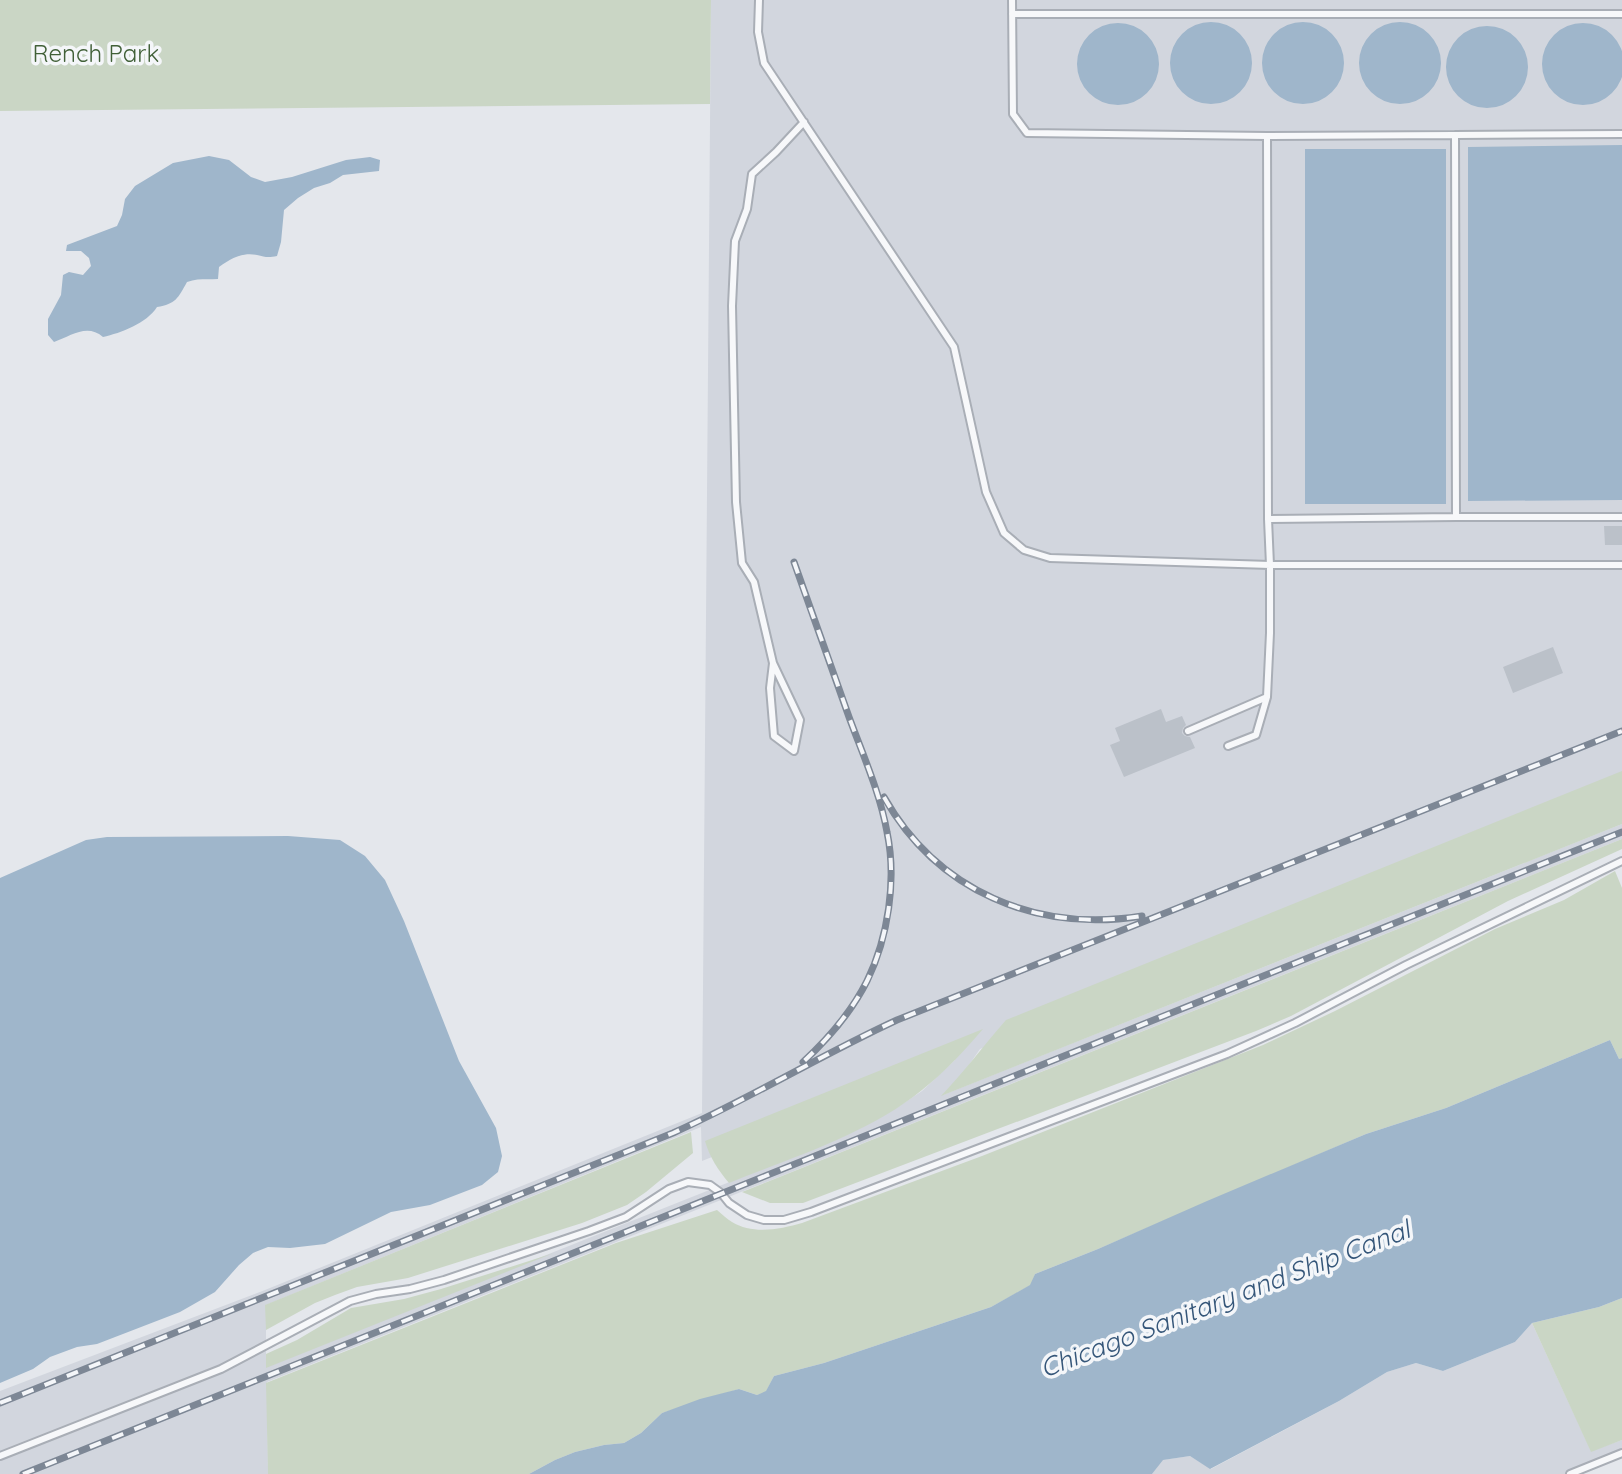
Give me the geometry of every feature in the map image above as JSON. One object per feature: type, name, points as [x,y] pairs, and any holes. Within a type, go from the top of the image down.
[{"type":"lane","points":[[759,0],[758,32],[764,63],[954,347],[986,492],[1004,533],[1024,550],[1050,558],[1270,565],[1622,565]]},
{"type":"lane","points":[[1012,0],[1013,114],[1027,133],[1267,136],[1622,134]]},
{"type":"lane","points":[[1012,14],[1622,14]]},
{"type":"lane","points":[[773,663],[770,688],[774,736],[794,751],[800,720],[773,663],[754,582],[742,563],[736,502],[732,306],[735,241],[747,209],[752,174],[804,122]]},
{"type":"lane","points":[[1455,135],[1456,517]]},
{"type":"lane","points":[[1228,746],[1256,735],[1267,697],[1270,565],[1267,136]]},
{"type":"lane","points":[[1268,519],[1622,517]]},
{"type":"lane","points":[[1188,731],[1267,697]]},
{"type":"lane","points":[[0,1456],[221,1369],[350,1301],[444,1280],[589,1231],[626,1217],[669,1189],[688,1182],[710,1185],[747,1215],[764,1220],[784,1220],[811,1212],[1227,1054],[1622,861]]},
{"type":"lane","points":[[1570,1474],[1622,1453]]},
{"type":"shaded area","points":[[711,0],[1622,0],[1622,793],[980,1049],[943,1095],[1622,824],[1622,839],[267,1382],[268,1474],[0,1474],[0,1391],[265,1290],[702,1113]],"holes":[[[955,1060],[922,1091],[842,1137],[266,1367],[266,1305],[701,1127],[702,1161]]]},
{"type":"shaded area","points":[[1532,1323],[1591,1451],[1622,1440],[1622,1456],[1579,1474],[1152,1474],[1162,1460],[1190,1456],[1211,1469],[1387,1372],[1416,1363],[1443,1371],[1515,1342]]},
{"type":"green space","name":"Rench Park","points":[[0,0],[711,0],[710,104],[0,111]]},
{"type":"green space","points":[[1622,771],[1622,824],[941,1096],[1006,1020]]},
{"type":"green space","points":[[1622,839],[1622,849],[1508,901],[1291,1016],[1256,1031],[803,1203],[770,1203],[742,1192]]},
{"type":"green space","points":[[1615,871],[1622,888],[1622,1058],[1619,1059],[1610,1040],[1446,1108],[1366,1134],[1035,1274],[1031,1285],[991,1307],[824,1363],[774,1376],[766,1392],[757,1395],[739,1389],[662,1413],[641,1433],[624,1443],[575,1452],[529,1474],[268,1474],[266,1383],[616,1243],[717,1210],[740,1226],[767,1230],[785,1227],[982,1156],[1263,1045],[1495,929],[1564,900]]},
{"type":"green space","points":[[983,1029],[922,1090],[901,1106],[854,1132],[729,1183],[709,1153],[705,1141]]},
{"type":"green space","points":[[691,1132],[693,1153],[627,1205],[582,1223],[408,1278],[357,1287],[315,1303],[266,1330],[265,1305]]},
{"type":"green space","points":[[554,1253],[266,1368],[266,1354],[297,1340],[351,1308],[441,1289]]},
{"type":"green space","points":[[1622,1298],[1622,1440],[1591,1452],[1532,1323],[1599,1307]]},
{"type":"water","points":[[1211,22],[1227,25],[1240,34],[1249,47],[1252,63],[1249,79],[1240,92],[1227,101],[1211,104],[1195,101],[1182,92],[1173,79],[1170,63],[1173,47],[1182,34],[1195,25]]},
{"type":"water","points":[[1303,22],[1319,25],[1332,34],[1341,47],[1344,63],[1341,79],[1332,92],[1319,101],[1303,104],[1287,101],[1274,92],[1265,79],[1262,63],[1265,47],[1274,34],[1287,25]]},
{"type":"water","points":[[1400,22],[1416,25],[1429,34],[1438,47],[1441,63],[1438,79],[1429,92],[1416,101],[1400,104],[1384,101],[1371,92],[1362,79],[1359,63],[1362,47],[1371,34],[1384,25]]},
{"type":"water","points":[[1118,23],[1134,26],[1147,35],[1156,48],[1159,64],[1156,80],[1147,93],[1134,102],[1118,105],[1102,102],[1089,93],[1080,80],[1077,64],[1080,48],[1089,35],[1102,26]]},
{"type":"water","points":[[1583,23],[1599,26],[1612,35],[1621,48],[1624,64],[1621,80],[1612,93],[1599,102],[1583,105],[1567,102],[1554,93],[1545,80],[1542,64],[1545,48],[1554,35],[1567,26]]},
{"type":"water","points":[[1487,26],[1503,29],[1516,38],[1525,51],[1528,67],[1525,83],[1516,96],[1503,105],[1487,108],[1471,105],[1458,96],[1449,83],[1446,67],[1449,51],[1458,38],[1471,29]]},
{"type":"water","points":[[1622,145],[1622,500],[1468,501],[1468,147]]},
{"type":"water","points":[[1305,149],[1446,149],[1446,504],[1305,504]]},
{"type":"water","points":[[209,156],[229,160],[251,177],[265,182],[346,160],[370,157],[380,160],[379,171],[343,175],[314,188],[284,210],[277,256],[246,254],[232,259],[219,267],[218,279],[187,282],[172,302],[157,307],[147,318],[125,330],[103,337],[85,331],[54,342],[48,335],[48,319],[61,295],[63,275],[69,272],[83,275],[91,266],[89,258],[81,251],[66,251],[67,245],[117,226],[125,199],[135,186],[173,163]]},
{"type":"water","points":[[288,836],[340,840],[365,856],[385,880],[459,1061],[496,1128],[502,1156],[498,1172],[482,1185],[430,1205],[391,1212],[325,1244],[268,1247],[253,1253],[215,1292],[180,1312],[97,1344],[77,1347],[50,1357],[33,1369],[0,1383],[0,878],[86,840],[107,837]]},
{"type":"water","name":"Chicago Sanitary and Ship Canal","points":[[1610,1040],[1619,1059],[1622,1058],[1622,1298],[1599,1307],[1532,1323],[1515,1342],[1443,1371],[1416,1363],[1387,1372],[1210,1469],[1190,1456],[1163,1460],[1152,1474],[529,1474],[575,1452],[624,1443],[641,1433],[662,1413],[700,1399],[739,1389],[757,1395],[766,1391],[774,1376],[824,1363],[991,1307],[1030,1285],[1035,1274],[1366,1134],[1446,1108]]},
{"type":"building","points":[[1604,526],[1622,526],[1622,545],[1605,545]]},
{"type":"building","points":[[1553,647],[1563,673],[1513,693],[1503,667]]},
{"type":"building","points":[[1161,709],[1166,722],[1182,716],[1186,725],[1182,733],[1190,737],[1195,748],[1124,777],[1110,745],[1120,741],[1115,728]]},
{"type":"railway","points":[[794,562],[876,788],[887,832],[891,869],[885,928],[867,981],[838,1024],[803,1062]]},
{"type":"railway","points":[[0,1403],[673,1133],[897,1020],[1622,731]]},
{"type":"railway","points":[[884,797],[906,830],[932,858],[961,880],[993,898],[1028,911],[1064,918],[1103,920],[1142,916]]},
{"type":"railway","points":[[23,1474],[1622,832]]}]
